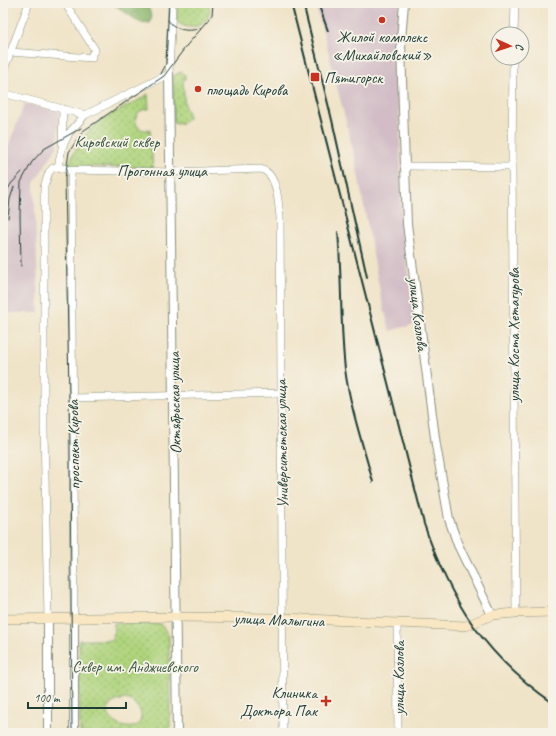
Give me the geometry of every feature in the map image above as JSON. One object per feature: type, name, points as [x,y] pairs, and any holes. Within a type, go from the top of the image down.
[{"type":"main road","name":"улица Малыгина","points":[[3,619],[175,617],[283,618],[466,626],[492,615],[516,612],[553,612]]},
{"type":"street","points":[[3,72],[29,3]]},
{"type":"street","points":[[10,52],[92,58],[92,54],[95,50],[66,3]]},
{"type":"street","points":[[62,148],[69,133],[85,115],[169,74],[172,3]]},
{"type":"street","name":"улица Козлова","points":[[404,3],[401,40],[407,224],[442,486],[449,519],[458,545],[492,615]]},
{"type":"street","points":[[514,26],[515,3]]},
{"type":"street","name":"улица Коста Хетагурова","points":[[513,66],[512,167],[516,612]]},
{"type":"street","name":"Октябрьская улица","points":[[169,74],[177,733]]},
{"type":"street","points":[[3,93],[85,115]]},
{"type":"street","name":"проспект Кирова","points":[[48,733],[48,618],[44,429],[44,187],[49,172],[56,167],[62,148],[63,110]]},
{"type":"street","points":[[404,166],[512,167]]},
{"type":"street","points":[[56,167],[71,170]]},
{"type":"street","name":"Прогонная улица","points":[[71,170],[171,172],[253,169]]},
{"type":"street","name":"Университетская улица","points":[[253,169],[266,171],[270,174],[278,200],[280,217],[283,733]]},
{"type":"street","name":"проспект Кирова","points":[[71,170],[74,733]]},
{"type":"street","points":[[72,398],[280,393]]},
{"type":"street","name":"улица Козлова","points":[[398,623],[398,733]]},
{"type":"shaded area","points":[[315,3],[400,3],[398,39],[402,224],[416,324],[390,331],[381,297],[355,158]]},
{"type":"shaded area","points":[[25,103],[60,111],[57,147],[34,183],[39,313],[3,313],[3,167],[9,144]]},
{"type":"green space","points":[[112,3],[146,3],[152,16],[150,23],[145,24],[139,22]]},
{"type":"green space","points":[[177,3],[209,3],[210,10],[208,17],[200,25],[195,27],[183,25],[177,22]]},
{"type":"green space","points":[[181,72],[185,75],[185,79],[183,81],[185,108],[189,116],[185,122],[178,124],[173,123],[173,76]]},
{"type":"green space","name":"Кировский сквер","points":[[148,94],[149,109],[139,112],[136,116],[136,120],[139,128],[150,130],[153,168],[71,166],[69,164],[79,144],[90,130],[104,119]]},
{"type":"green space","name":"Сквер им. Анджиевского","points":[[114,623],[161,624],[169,636],[170,727],[164,733],[80,733],[79,640],[113,640]],"holes":[[[126,699],[137,706],[141,713],[138,725],[131,727],[116,723],[108,712],[109,707],[115,702]]]},
{"type":"tram line","points":[[161,74],[166,64],[169,3]]},
{"type":"tram line","points":[[72,733],[70,445],[65,178],[69,152],[83,131],[164,76],[187,45],[208,21],[212,15],[213,3]]},
{"type":"tram line","points":[[168,20],[179,29],[193,30],[202,27]]},
{"type":"tram line","points":[[21,266],[21,182],[32,162],[44,149],[81,128]]},
{"type":"tram line","points":[[3,198],[11,184],[22,172]]},
{"type":"tram line","points":[[8,218],[10,199],[14,187]]},
{"type":"railway","points":[[291,3],[424,524],[434,552],[458,602],[489,646],[529,685],[553,703]]},
{"type":"railway","points":[[303,3],[332,120],[367,277]]},
{"type":"railway","points":[[318,3],[328,31]]},
{"type":"railway","points":[[338,232],[342,335],[345,369],[353,412],[373,482]]},
{"type":"place","name":"Жилой комплекс «Михайловский»","points":[[382,20]]},
{"type":"place","name":"Пятигорск","points":[[315,77]]},
{"type":"place","name":"площадь Кирова","points":[[198,89]]},
{"type":"place","name":"Клиника Доктора Пак","points":[[326,701]]}]
